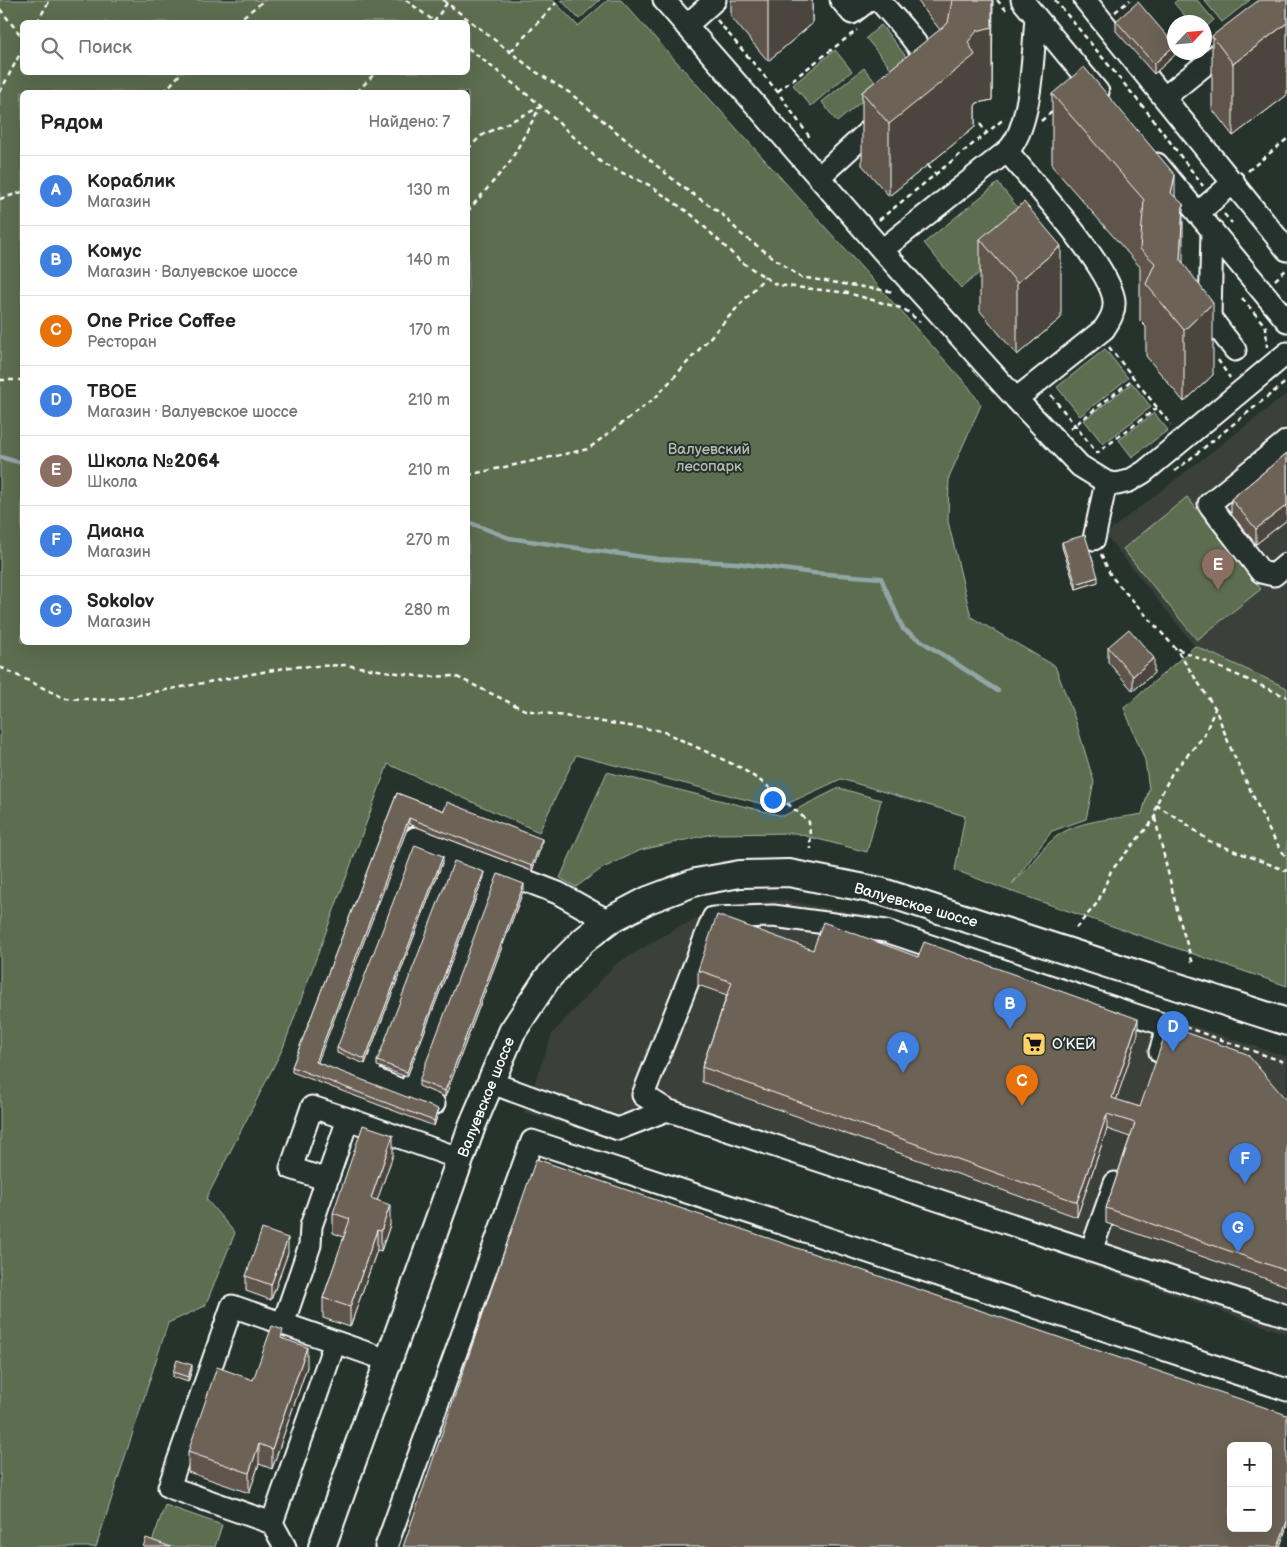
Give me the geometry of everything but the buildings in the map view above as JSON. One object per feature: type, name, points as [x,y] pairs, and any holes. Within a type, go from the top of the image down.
[{"type":"main road","name":"Валуевское шоссе","points":[[322,1547],[489,1082],[512,1032],[548,979],[584,940],[608,921],[648,900],[696,882],[740,874],[788,873],[880,891],[1287,1022]]},
{"type":"street","points":[[664,0],[686,26],[825,172],[1075,470],[1106,482],[1117,484],[1129,481],[1144,472],[1277,352]]},
{"type":"street","points":[[841,0],[852,14],[882,2],[916,36],[929,68],[924,80],[917,87]]},
{"type":"street","points":[[1086,0],[1287,250]]},
{"type":"street","points":[[686,26],[711,4]]},
{"type":"street","points":[[1015,6],[1036,17],[1110,108]]},
{"type":"street","points":[[887,246],[1011,146],[1025,116],[1036,17]]},
{"type":"street","points":[[1165,97],[1248,30]]},
{"type":"street","points":[[825,172],[895,107]]},
{"type":"street","points":[[1142,145],[1206,206],[1212,230],[1210,317],[1235,350]]},
{"type":"street","points":[[1007,150],[1089,252],[1108,282],[1114,301],[1113,315],[1104,329],[1016,399]]},
{"type":"street","points":[[1206,206],[1234,182]]},
{"type":"street","points":[[1212,230],[1287,321]]},
{"type":"street","points":[[1287,441],[1209,504],[1261,572],[1274,575],[1287,564]]},
{"type":"street","points":[[1094,539],[1106,482]]},
{"type":"street","points":[[434,1104],[327,1060],[415,838],[558,893],[608,921]]},
{"type":"street","points":[[366,1076],[452,852]]},
{"type":"street","points":[[409,1094],[495,869]]},
{"type":"street","points":[[1152,1073],[1168,1026],[886,931],[772,916],[713,918],[643,1095],[667,1110],[1287,1316]]},
{"type":"street","points":[[489,1082],[618,1129],[667,1110]]},
{"type":"street","points":[[327,1180],[291,1168],[312,1107],[461,1159]]},
{"type":"street","points":[[283,1324],[310,1245],[311,1226],[348,1120]]},
{"type":"street","points":[[386,1547],[532,1141],[1287,1390]]},
{"type":"street","points":[[1091,1251],[1120,1167]]},
{"type":"street","points":[[286,1547],[272,1523],[169,1487],[232,1306],[390,1361]]},
{"type":"street","points":[[272,1523],[335,1342]]},
{"type":"path","points":[[38,20],[50,0]]},
{"type":"path","points":[[239,20],[265,0]]},
{"type":"path","points":[[406,0],[431,20]]},
{"type":"path","points":[[443,0],[469,20]]},
{"type":"path","points":[[435,20],[449,0]]},
{"type":"path","points":[[997,0],[1015,6]]},
{"type":"path","points":[[1055,0],[1149,114],[1206,206],[1236,229]]},
{"type":"path","points":[[511,51],[556,3]]},
{"type":"path","points":[[711,4],[778,91],[825,172]]},
{"type":"path","points":[[0,9],[20,34]]},
{"type":"path","points":[[470,21],[536,72],[570,93],[681,186],[722,214],[741,234],[800,277],[889,292],[901,290]]},
{"type":"path","points":[[778,91],[860,28]]},
{"type":"path","points":[[470,50],[540,107],[603,164],[650,185],[692,215],[740,262],[777,285],[848,293],[904,309],[924,325]]},
{"type":"path","points":[[0,92],[20,54]]},
{"type":"path","points":[[166,90],[179,75]]},
{"type":"path","points":[[359,90],[373,75]]},
{"type":"path","points":[[470,147],[481,136],[540,107]]},
{"type":"path","points":[[470,209],[510,162],[540,107]]},
{"type":"path","points":[[887,246],[875,222],[1009,115]]},
{"type":"path","points":[[980,124],[987,133]]},
{"type":"path","points":[[1234,182],[1287,139]]},
{"type":"path","points":[[928,165],[936,175]]},
{"type":"path","points":[[0,199],[20,193]]},
{"type":"path","points":[[1281,286],[1274,280],[1287,269]]},
{"type":"path","points":[[470,475],[588,449],[655,398],[764,277]]},
{"type":"path","points":[[1241,297],[1266,326],[1277,352]]},
{"type":"path","points":[[1103,340],[1172,428]]},
{"type":"path","points":[[1065,433],[1134,379]]},
{"type":"path","points":[[0,380],[20,380]]},
{"type":"path","points":[[1050,395],[1097,452],[1157,408]]},
{"type":"path","points":[[1094,539],[1111,576],[1176,648],[1215,708],[1231,749],[1267,825],[1287,859]]},
{"type":"path","points":[[1176,648],[1287,697]]},
{"type":"path","points":[[0,667],[64,698],[111,700],[290,667],[344,665],[424,677],[455,676],[525,710],[662,731],[707,751],[741,768],[765,784],[808,822],[811,849]]},
{"type":"path","points":[[1193,964],[1179,918],[1155,818],[1156,805],[1172,774],[1204,736],[1215,708]]},
{"type":"path","points":[[1156,805],[1184,822],[1210,842],[1287,871]]},
{"type":"path","points":[[1076,928],[1098,902],[1111,870],[1155,818]]},
{"type":"shaded area","points":[[1287,394],[1287,688],[1195,646],[1105,534]]},
{"type":"shaded area","points":[[781,900],[884,918],[1177,1021],[1287,1057],[1287,1334],[656,1114],[622,1140],[524,1113],[552,1034],[616,964],[675,929],[729,905]]},
{"type":"green space","name":"Валуевский лесопарк","points":[[0,0],[553,0],[578,26],[608,0],[621,0],[968,386],[981,405],[949,477],[948,521],[971,617],[1055,666],[1075,719],[1094,782],[1086,819],[1052,831],[1012,884],[1051,841],[1071,828],[1094,821],[1142,814],[1149,789],[1145,760],[1124,708],[1195,646],[1287,688],[1287,986],[1007,890],[955,870],[965,816],[841,779],[778,808],[576,755],[539,832],[388,764],[283,1048],[206,1199],[235,1233],[205,1306],[168,1323],[96,1547],[0,1547]]},
{"type":"green space","points":[[561,0],[600,0],[579,19]]},
{"type":"green space","points":[[1177,0],[1197,0],[1210,15],[1184,15],[1174,3]]},
{"type":"green space","points":[[1204,0],[1250,0],[1222,22]]},
{"type":"green space","points":[[881,25],[916,69],[901,81],[866,38]]},
{"type":"green space","points":[[835,50],[852,71],[811,106],[793,85]]},
{"type":"green space","points":[[864,68],[879,87],[837,122],[822,102]]},
{"type":"green space","points":[[998,183],[1034,228],[961,288],[924,243]]},
{"type":"green space","points":[[1105,349],[1128,378],[1080,416],[1057,387]]},
{"type":"green space","points":[[1132,383],[1151,407],[1103,444],[1084,420]]},
{"type":"green space","points":[[1154,413],[1168,430],[1132,457],[1119,440]]},
{"type":"green space","points":[[1187,497],[1261,589],[1197,640],[1123,549]]},
{"type":"green space","points":[[607,772],[783,816],[839,788],[881,800],[867,852],[795,833],[712,834],[641,850],[601,869],[576,887],[560,878]]},
{"type":"green space","points":[[165,1505],[222,1525],[215,1547],[166,1547],[152,1542]]},
{"type":"waterway","points":[[0,457],[20,462]]},
{"type":"waterway","points":[[470,523],[509,538],[591,550],[658,559],[736,563],[813,573],[881,578],[903,629],[998,691]]},
{"type":"place","name":"Школа №2064","points":[[1218,590]]},
{"type":"place","name":"Комус","points":[[1010,1029]]},
{"type":"place","name":"О’КЕЙ","points":[[1034,1044]]},
{"type":"place","name":"ТВОЕ","points":[[1173,1052]]},
{"type":"place","name":"Кораблик","points":[[903,1073]]},
{"type":"place","name":"One Price Coffee","points":[[1022,1106]]},
{"type":"place","name":"Диана","points":[[1245,1184]]},
{"type":"place","name":"Sokolov","points":[[1238,1253]]}]
